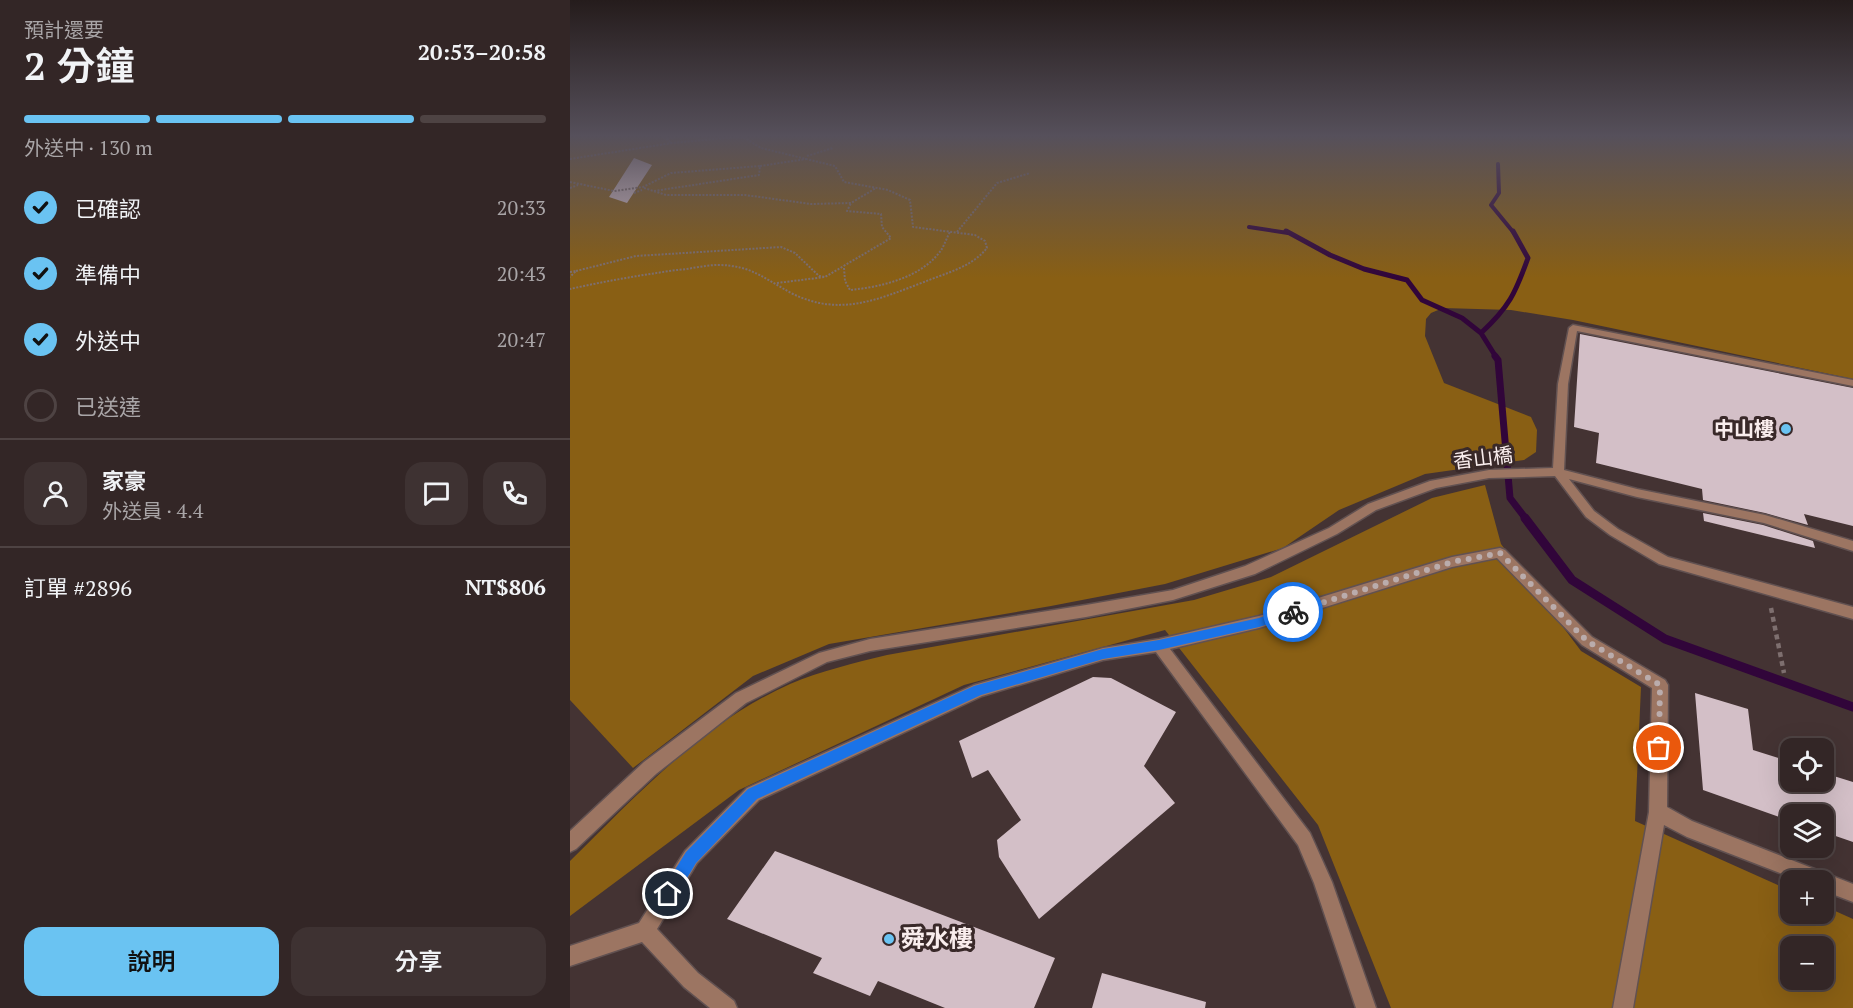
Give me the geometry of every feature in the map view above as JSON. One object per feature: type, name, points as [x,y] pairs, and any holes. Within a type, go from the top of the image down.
[{"type":"lane","points":[[1853,383],[1573,328],[1563,384],[1558,472],[1590,514],[1614,532],[1664,561],[1853,614]]},
{"type":"lane","name":"香山橋","points":[[570,843],[650,768],[741,698],[824,657],[870,645],[1086,612],[1173,595],[1250,570],[1333,531],[1372,507],[1434,484],[1489,474],[1558,472],[1637,493],[1765,519],[1853,546]]},
{"type":"lane","points":[[570,956],[645,931],[691,857],[753,794],[979,690],[1103,654],[1159,645],[1259,622],[1452,562],[1500,553],[1587,641],[1660,685],[1658,812],[1623,1008]]},
{"type":"lane","points":[[1159,645],[1304,839],[1323,882],[1365,1008]]},
{"type":"lane","points":[[1658,812],[1687,828],[1794,870]]},
{"type":"lane","points":[[1834,886],[1853,893]]},
{"type":"lane","points":[[645,931],[691,980],[727,1008]]},
{"type":"path","points":[[576,184],[614,191],[644,188],[666,195],[745,195],[811,204],[851,202],[878,188]]},
{"type":"path","points":[[634,193],[651,184]]},
{"type":"path","points":[[654,191],[700,184]]},
{"type":"path","points":[[570,289],[617,278],[718,266],[748,269],[794,294],[826,304],[845,306],[871,302],[978,258],[987,248],[985,241],[975,235],[914,227],[910,200],[878,188],[856,184]]},
{"type":"path","points":[[957,232],[996,184]]},
{"type":"path","points":[[570,188],[579,185]]},
{"type":"path","points":[[776,283],[825,277],[844,268],[891,238],[882,227],[881,214],[847,211],[851,202]]},
{"type":"path","points":[[844,268],[845,280],[850,290],[872,289],[914,271],[939,253],[950,232]]},
{"type":"path","points":[[570,272],[636,256],[781,247],[795,253],[819,276],[825,277]]},
{"type":"path","points":[[570,277],[576,272]]},
{"type":"path","points":[[1767,589],[1785,673]]},
{"type":"shaded area","points":[[570,184],[1853,184],[1853,379],[1573,320],[1511,310],[1443,308],[1431,313],[1426,319],[1425,336],[1444,383],[1531,417],[1537,430],[1536,452],[1524,460],[1425,474],[1339,510],[1283,548],[1165,584],[829,644],[753,676],[633,768],[570,700]]},
{"type":"shaded area","points":[[1485,485],[1501,544],[1581,651],[1641,687],[1635,821],[1780,886],[1780,924],[1834,924],[1834,910],[1853,919],[1853,1008],[1391,1008],[1318,825],[1165,630],[964,685],[739,790],[570,916],[570,861],[672,762],[729,719],[790,684],[826,671],[887,655],[1194,600],[1271,577],[1432,498]]},
{"type":"building","points":[[617,184],[639,184],[627,203],[609,197]]},
{"type":"building","name":"中山樓","points":[[1580,334],[1853,388],[1853,526],[1804,514],[1808,525],[1703,500],[1702,489],[1596,463],[1599,433],[1574,427]]},
{"type":"building","points":[[1703,513],[1763,525],[1813,541],[1815,548],[1704,521]]},
{"type":"building","points":[[1093,677],[1111,678],[1176,712],[1144,766],[1175,803],[1039,919],[999,857],[997,840],[1021,820],[988,770],[972,778],[959,741]]},
{"type":"building","points":[[1695,693],[1748,709],[1753,750],[1780,759],[1780,792],[1834,792],[1834,776],[1853,782],[1853,842],[1834,835],[1834,804],[1780,804],[1780,817],[1703,790]]},
{"type":"building","name":"舜水樓","points":[[775,851],[1055,958],[1034,1008],[945,1008],[878,981],[870,996],[813,973],[822,958],[727,919]]},
{"type":"building","points":[[1102,973],[1206,1002],[1205,1008],[1092,1008]]},
{"type":"waterway","points":[[1499,184],[1499,193],[1491,205],[1514,233]]},
{"type":"waterway","points":[[1249,227],[1288,233]]},
{"type":"waterway","points":[[1286,231],[1330,255],[1364,269],[1407,280],[1422,300],[1462,318],[1481,333]]},
{"type":"waterway","points":[[1481,333],[1510,299],[1528,258],[1513,231]]},
{"type":"waterway","points":[[1481,333],[1496,357]]},
{"type":"waterway","points":[[1495,356],[1498,360],[1510,498],[1526,519]]},
{"type":"waterway","points":[[1525,518],[1572,580],[1665,639],[1853,707]]},
{"type":"way so far","points":[[1293,612],[1452,562],[1500,553],[1587,641],[1660,685],[1659,748]]},
{"type":"place","name":"中山樓","points":[[1786,429]]},
{"type":"place","name":"舜水樓","points":[[889,939]]},
{"type":"route","points":[[668,894],[691,857],[753,794],[979,690],[1103,654],[1159,645],[1293,612]]}]
